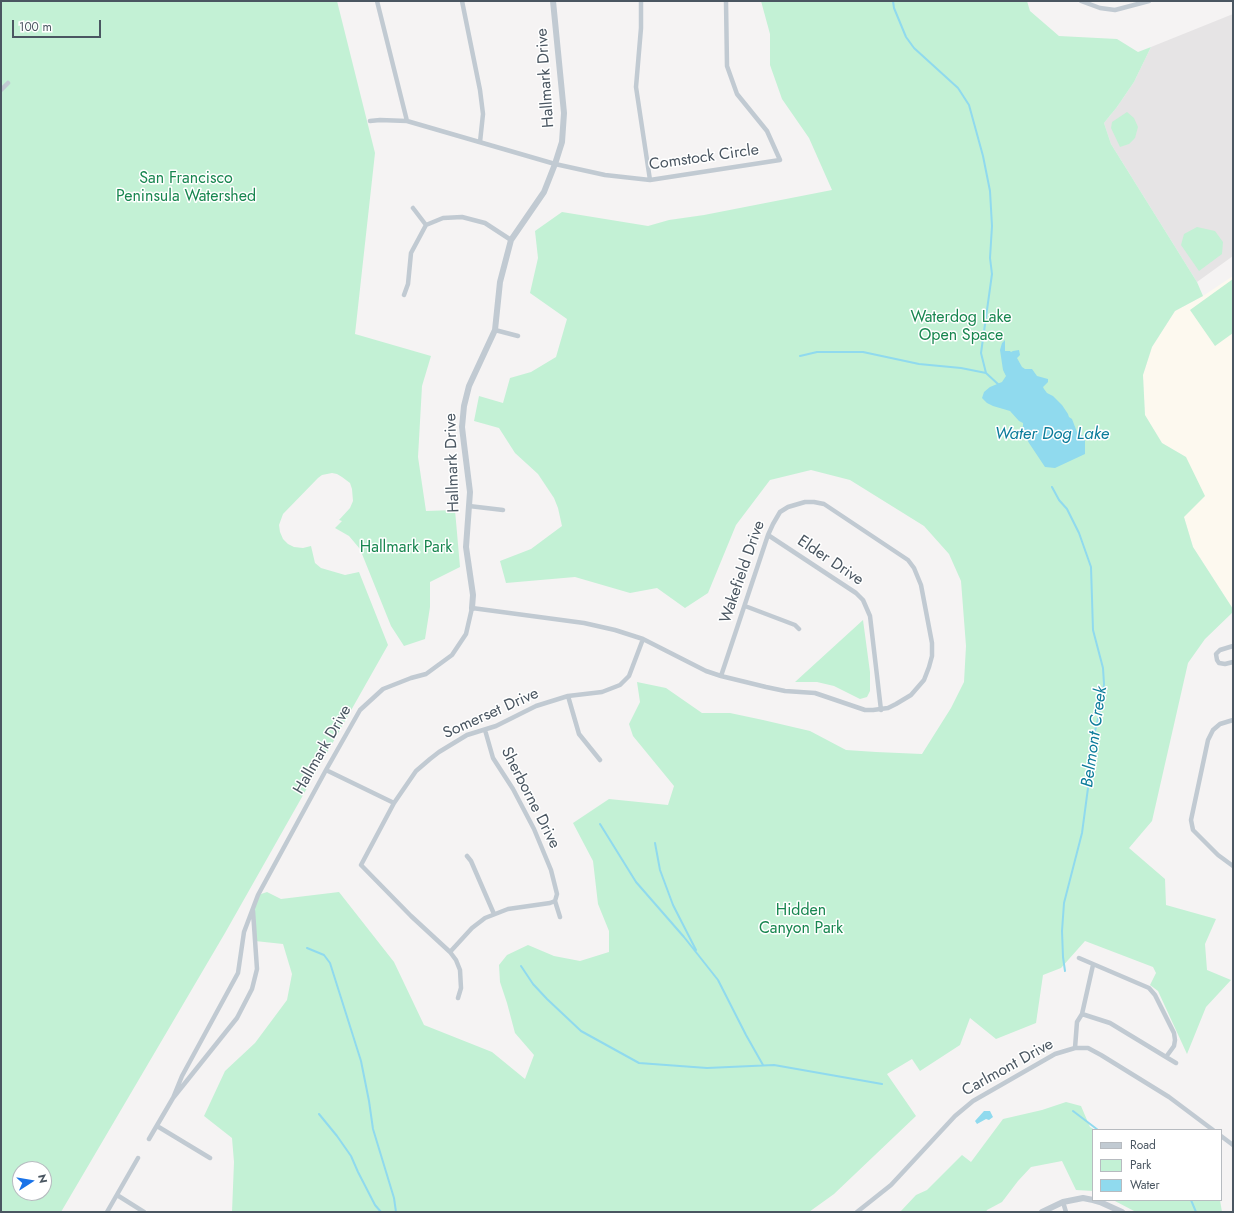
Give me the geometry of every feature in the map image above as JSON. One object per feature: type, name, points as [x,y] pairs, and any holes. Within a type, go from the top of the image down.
[{"type":"street","points":[[377,1],[407,120]]},
{"type":"street","points":[[462,1],[480,90],[483,114],[480,142]]},
{"type":"street","name":"Hallmark Drive","points":[[148,1139],[173,1098],[182,1076],[238,973],[244,932],[258,895],[360,710],[384,689],[411,678],[426,674],[452,655],[466,634],[472,608],[473,595],[466,547],[470,492],[462,427],[464,406],[472,379],[495,330],[500,282],[511,240],[544,192],[562,142],[564,114],[553,1]]},
{"type":"street","points":[[641,1],[642,28],[636,87],[650,180]]},
{"type":"street","name":"Comstock Circle","points":[[370,121],[407,120],[555,164],[605,176],[650,180],[780,160],[766,131],[737,94],[727,66],[728,36],[726,1]]},
{"type":"street","points":[[1081,1],[1100,8],[1115,10],[1149,1]]},
{"type":"street","points":[[1,90],[8,83]]},
{"type":"street","points":[[413,208],[426,224]]},
{"type":"street","points":[[404,295],[408,284],[411,253],[426,224],[443,218],[462,217],[485,223],[511,240]]},
{"type":"street","points":[[495,330],[518,336]]},
{"type":"street","name":"Wakefield Drive","points":[[472,608],[584,623],[615,630],[642,639],[706,671],[721,676],[785,691],[815,693],[864,710],[881,710],[896,704],[911,695],[924,680],[932,656],[932,643],[921,585],[914,568],[908,560],[830,507],[819,502],[805,502],[788,507],[780,512],[768,535],[721,676]]},
{"type":"street","points":[[469,506],[503,510]]},
{"type":"street","name":"Elder Drive","points":[[768,535],[856,593],[863,600],[870,616],[881,710]]},
{"type":"street","points":[[745,606],[795,625],[799,629]]},
{"type":"street","name":"Somerset Drive","points":[[450,952],[411,916],[361,865],[394,803],[416,771],[439,752],[467,735],[485,730],[536,706],[568,696],[602,692],[620,685],[629,676],[642,639]]},
{"type":"street","points":[[1233,646],[1220,650],[1216,654],[1216,660],[1219,663],[1225,664],[1233,662]]},
{"type":"street","points":[[568,696],[579,734],[600,760]]},
{"type":"street","points":[[1233,720],[1220,724],[1213,730],[1208,740],[1191,813],[1193,830],[1233,866]]},
{"type":"street","name":"Sherborne Drive","points":[[485,730],[493,758],[524,808],[546,856],[556,885],[557,894],[555,901],[560,917]]},
{"type":"street","points":[[326,770],[394,803]]},
{"type":"street","points":[[467,856],[494,914]]},
{"type":"street","points":[[458,998],[461,988],[460,970],[456,960],[450,952],[472,928],[485,918],[508,909],[550,904],[555,901]]},
{"type":"street","name":"Hallmark Drive","points":[[173,1098],[237,1018],[252,989],[257,969],[253,908]]},
{"type":"street","points":[[1079,958],[1149,988],[1153,992],[1174,1033],[1176,1040],[1174,1046],[1166,1056]]},
{"type":"street","points":[[1075,1048],[1077,1022],[1082,1014],[1094,965]]},
{"type":"street","points":[[1082,1014],[1110,1023],[1176,1063]]},
{"type":"street","name":"Carlmont Drive","points":[[857,1212],[891,1185],[955,1116],[973,1101],[1055,1054],[1075,1048],[1088,1048],[1101,1055],[1169,1097],[1212,1129]]},
{"type":"street","points":[[157,1126],[210,1158]]},
{"type":"street","points":[[1222,1137],[1233,1145]]},
{"type":"street","points":[[107,1212],[138,1158]]},
{"type":"street","points":[[117,1195],[144,1212]]},
{"type":"street","points":[[1042,1212],[1063,1202],[1083,1198],[1092,1200]]},
{"type":"street","points":[[1096,1201],[1122,1212]]},
{"type":"street","points":[[1063,1202],[1066,1212]]},
{"type":"shaded area","points":[[1233,14],[1233,256],[1197,282],[1111,144],[1104,123],[1134,82],[1151,47]]},
{"type":"shaded area","points":[[1233,276],[1233,609],[1193,547],[1184,517],[1186,457],[1162,443],[1145,415],[1143,375],[1152,347],[1175,311],[1203,296]]},
{"type":"green space","name":"San Francisco Peninsula Watershed","points":[[1,1],[337,1],[375,153],[355,334],[431,356],[422,386],[418,457],[426,511],[455,510],[460,567],[430,582],[430,607],[425,639],[404,646],[391,626],[360,549],[349,536],[335,528],[342,521],[339,520],[350,508],[353,501],[350,483],[337,474],[332,473],[322,475],[283,514],[279,525],[280,532],[283,539],[288,544],[294,547],[303,548],[311,546],[315,563],[321,568],[345,575],[359,572],[388,645],[225,933],[61,1212],[1,1212]]},
{"type":"green space","points":[[761,1],[1027,1],[1030,11],[1059,36],[1117,39],[1138,52],[1151,47],[1134,82],[1104,123],[1111,144],[1197,282],[1203,296],[1175,311],[1152,347],[1143,375],[1145,415],[1162,443],[1186,457],[1205,496],[1184,517],[1193,547],[1233,609],[1233,612],[1205,639],[1188,663],[1152,821],[1129,848],[1165,879],[1166,905],[1216,919],[1205,944],[1207,970],[1231,980],[1206,1007],[1187,1054],[1158,991],[1150,985],[1156,973],[1153,967],[1085,941],[1061,968],[1043,975],[1036,1023],[996,1039],[970,1018],[960,1045],[920,1071],[912,1059],[887,1074],[916,1116],[834,1194],[809,1212],[232,1212],[234,1162],[232,1138],[204,1116],[225,1071],[255,1043],[287,1000],[292,974],[283,944],[255,941],[253,908],[258,895],[267,892],[281,899],[339,892],[394,962],[424,1025],[492,1052],[525,1079],[534,1055],[515,1033],[500,982],[499,965],[507,955],[528,945],[554,956],[580,961],[609,952],[609,931],[598,904],[593,861],[573,823],[609,799],[668,805],[674,786],[633,736],[629,724],[640,702],[637,682],[666,688],[702,713],[730,713],[810,731],[846,750],[922,754],[951,708],[964,682],[966,646],[961,581],[949,554],[924,526],[850,480],[811,470],[770,480],[736,525],[708,593],[685,608],[657,588],[630,593],[575,577],[506,583],[500,561],[531,549],[562,526],[554,498],[538,474],[515,453],[499,428],[474,421],[479,396],[503,403],[510,378],[531,372],[556,357],[567,319],[530,293],[538,258],[535,231],[562,212],[648,226],[669,220],[704,215],[832,190],[809,138],[782,99],[770,65],[770,34]]},
{"type":"green space","points":[[1127,112],[1134,118],[1138,127],[1135,138],[1129,144],[1120,147],[1111,128],[1112,122]]},
{"type":"green space","points":[[1197,227],[1215,231],[1223,242],[1222,254],[1199,271],[1181,245],[1184,234]]},
{"type":"green space","points":[[1233,279],[1233,333],[1215,346],[1190,310]]},
{"type":"green space","points":[[863,620],[870,672],[870,691],[867,697],[860,699],[834,686],[817,682],[795,682]]},
{"type":"green space","points":[[1066,1102],[1081,1106],[1090,1127],[1093,1129],[1092,1129],[1092,1191],[1076,1190],[1062,1161],[1031,1167],[1002,1202],[986,1212],[900,1212],[916,1195],[927,1190],[962,1155],[971,1162],[1003,1119],[1042,1110]]},
{"type":"green space","points":[[1115,1201],[1220,1201],[1222,1212],[1136,1212]]},
{"type":"water","name":"Water Dog Lake","points":[[1005,340],[1005,351],[1011,352],[1019,350],[1020,355],[1017,358],[1022,367],[1025,369],[1032,369],[1037,376],[1048,379],[1048,382],[1043,387],[1047,393],[1053,396],[1062,405],[1069,417],[1072,419],[1077,432],[1084,437],[1085,454],[1055,468],[1045,467],[1023,432],[1023,423],[1019,421],[1010,411],[993,406],[982,398],[984,392],[990,387],[1002,382],[1006,376],[1003,370],[1000,350],[1002,343]]},
{"type":"water","points":[[984,1111],[990,1111],[993,1117],[977,1124],[975,1121]]},
{"type":"waterway","name":"Belmont Creek","points":[[893,1],[894,8],[906,37],[914,48],[958,88],[969,105],[983,156],[990,191],[992,226],[990,258],[992,274],[981,353],[986,373],[999,385]]},
{"type":"waterway","points":[[800,356],[817,352],[863,352],[919,364],[961,368],[986,373]]},
{"type":"waterway","name":"Belmont Creek","points":[[1052,487],[1059,500],[1067,509],[1079,533],[1091,567],[1093,630],[1103,668],[1104,684],[1102,703],[1093,739],[1092,758],[1082,833],[1064,903],[1062,931],[1065,971]]},
{"type":"waterway","points":[[600,824],[636,882],[684,937],[718,980],[763,1065]]},
{"type":"waterway","points":[[655,843],[660,870],[673,905],[696,950]]},
{"type":"waterway","points":[[307,948],[324,955],[330,963],[361,1061],[373,1129],[394,1198],[396,1212]]},
{"type":"waterway","points":[[521,966],[533,984],[581,1031],[639,1063],[707,1068],[774,1065],[882,1084]]},
{"type":"waterway","name":"Belmont Creek","points":[[1073,1111],[1097,1129]]},
{"type":"waterway","points":[[319,1114],[351,1156],[375,1205],[381,1212]]},
{"type":"waterway","name":"Belmont Creek","points":[[1191,1201],[1196,1212]]},
{"type":"park label","name":"Waterdog Lake Open Space","points":[[961,327]]},
{"type":"park label","name":"Hallmark Park","points":[[406,548]]},
{"type":"park label","name":"Hidden Canyon Park","points":[[801,920]]}]
